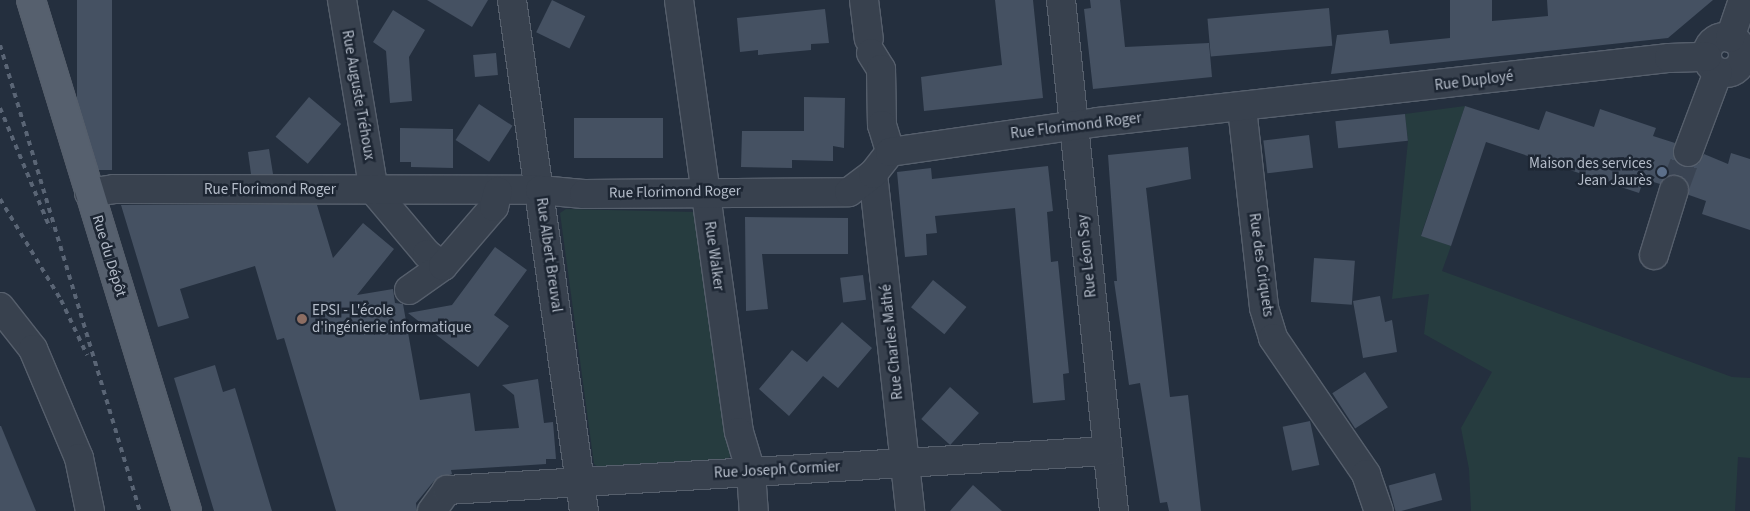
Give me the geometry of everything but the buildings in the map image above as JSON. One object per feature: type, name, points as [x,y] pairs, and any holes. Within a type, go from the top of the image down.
[{"type":"main road","name":"Rue du Dépôt","points":[[31,0],[187,511]]},
{"type":"street","name":"Rue Auguste Tréhoux","points":[[342,0],[374,191]]},
{"type":"street","name":"Rue Albert Breuval","points":[[512,0],[584,511]]},
{"type":"street","name":"Rue Walker","points":[[680,0],[739,432],[751,472],[754,511]]},
{"type":"street","points":[[864,0],[870,46],[881,69],[882,125],[890,152]]},
{"type":"street","name":"Rue Léon Say","points":[[1061,0],[1114,511]]},
{"type":"street","points":[[1688,152],[1728,68],[1743,52],[1730,38],[1743,0]]},
{"type":"street","name":"Rue Duployé","points":[[1242,108],[1728,68]]},
{"type":"street","name":"Rue Florimond Roger","points":[[89,193],[114,189],[540,190],[584,194],[705,191],[849,192],[873,174],[890,152],[1074,126],[1242,108]]},
{"type":"street","name":"Rue des Criquets","points":[[1242,108],[1264,308],[1273,338],[1366,474],[1379,511]]},
{"type":"street","name":"Rue Charles Mathé","points":[[873,174],[910,511]]},
{"type":"street","points":[[1654,255],[1674,190]]},
{"type":"street","points":[[374,191],[427,254],[443,266]]},
{"type":"street","points":[[409,290],[443,266],[494,207],[498,191]]},
{"type":"street","points":[[0,307],[33,349],[78,458],[90,511]]},
{"type":"street","name":"Rue Joseph Cormier","points":[[439,500],[580,482],[1108,451]]},
{"type":"green space","points":[[1465,106],[1421,235],[1451,246],[1442,271],[1732,377],[1750,378],[1750,458],[1738,457],[1735,511],[1471,511],[1469,469],[1461,428],[1492,372],[1424,334],[1429,294],[1392,299],[1408,141],[1405,114]]},
{"type":"green space","points":[[566,209],[694,212],[731,455],[726,461],[599,468],[594,464],[560,213]]},
{"type":"tunnel","points":[[1674,190],[1688,152]]},
{"type":"railway","points":[[0,45],[140,511]]},
{"type":"railway","points":[[0,108],[50,228]]},
{"type":"railway","points":[[0,199],[61,300],[87,355]]},
{"type":"place","name":"Maison des services Jean Jaurès","points":[[1662,172]]},
{"type":"place","name":"EPSI - L'école d'ingénierie informatique","points":[[302,319]]}]
